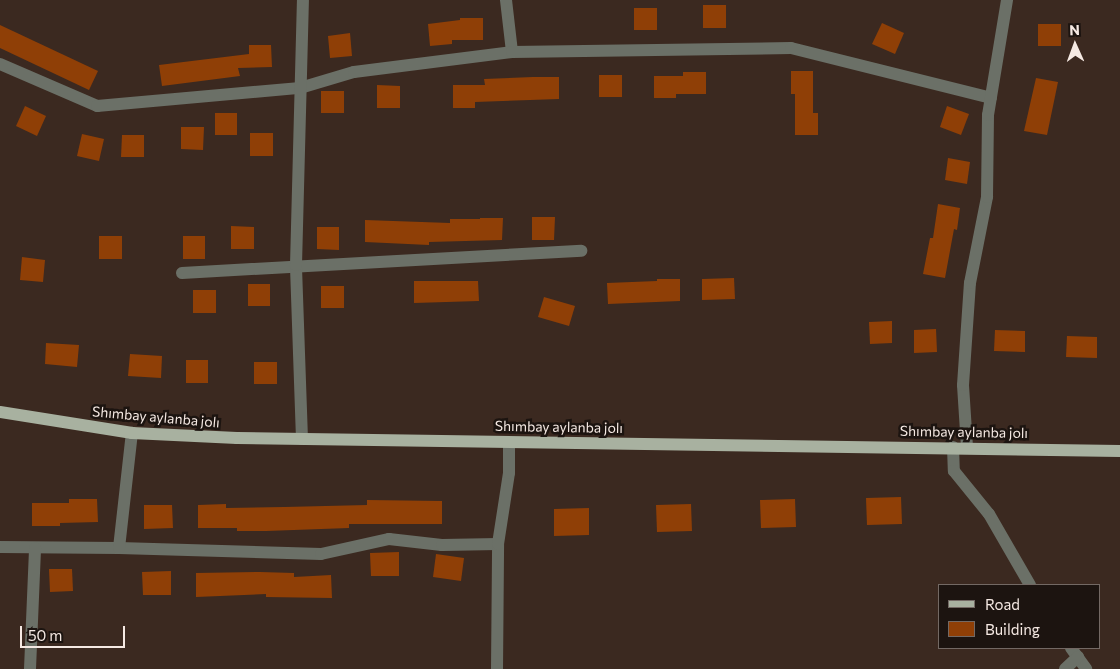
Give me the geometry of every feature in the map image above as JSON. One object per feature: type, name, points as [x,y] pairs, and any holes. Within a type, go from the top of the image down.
[{"type":"main road","name":"Shımbay aylanba jolı","points":[[0,412],[132,433],[302,439],[967,447],[1120,451]]},
{"type":"street","points":[[302,439],[296,265],[303,0]]},
{"type":"street","points":[[506,0],[512,52]]},
{"type":"street","points":[[967,447],[964,375],[970,283],[987,197],[988,115],[1007,0]]},
{"type":"street","points":[[0,64],[97,106],[300,88],[354,72],[512,52],[791,48],[991,98]]},
{"type":"street","points":[[182,273],[296,265],[581,251]]},
{"type":"street","points":[[119,548],[132,433]]},
{"type":"street","points":[[497,669],[498,544],[509,473],[509,442]]},
{"type":"street","points":[[953,447],[954,471],[989,514],[1029,584]]},
{"type":"street","points":[[0,547],[119,548],[322,554],[389,539],[442,545],[498,544]]},
{"type":"street","points":[[30,669],[35,548]]},
{"type":"street","points":[[1064,669],[1074,652],[1086,669]]},
{"type":"building","points":[[703,5],[726,5],[726,28],[703,28]]},
{"type":"building","points":[[634,8],[657,8],[657,30],[634,30]]},
{"type":"building","points":[[460,18],[483,18],[483,40],[452,40],[452,44],[430,46],[428,24],[460,20]]},
{"type":"building","points":[[882,23],[904,33],[895,54],[872,44]]},
{"type":"building","points":[[1038,24],[1061,24],[1061,46],[1038,46]]},
{"type":"building","points":[[0,25],[98,71],[89,90],[0,48]]},
{"type":"building","points":[[350,33],[352,56],[330,58],[328,36]]},
{"type":"building","points":[[249,45],[271,45],[272,67],[238,68],[240,76],[162,86],[159,65],[249,54]]},
{"type":"building","points":[[791,71],[813,71],[813,113],[818,113],[818,135],[795,135],[795,94],[791,94]]},
{"type":"building","points":[[683,72],[706,72],[706,94],[676,94],[676,98],[654,98],[654,76],[683,76]]},
{"type":"building","points":[[599,75],[622,75],[622,97],[599,97]]},
{"type":"building","points":[[559,77],[559,99],[475,102],[475,108],[453,108],[453,85],[485,85],[484,79]]},
{"type":"building","points":[[1036,78],[1058,82],[1047,135],[1024,131]]},
{"type":"building","points":[[377,85],[400,86],[400,108],[377,108]]},
{"type":"building","points":[[321,91],[344,91],[344,113],[321,113]]},
{"type":"building","points":[[25,106],[46,116],[37,136],[16,126]]},
{"type":"building","points":[[947,106],[969,114],[961,135],[940,127]]},
{"type":"building","points":[[215,113],[237,113],[237,135],[215,135]]},
{"type":"building","points":[[181,127],[204,127],[203,150],[181,149]]},
{"type":"building","points":[[250,133],[273,133],[273,156],[250,156]]},
{"type":"building","points":[[82,134],[104,139],[99,161],[77,156]]},
{"type":"building","points":[[122,135],[144,135],[144,157],[121,157]]},
{"type":"building","points":[[948,158],[970,162],[967,184],[945,180]]},
{"type":"building","points":[[938,204],[960,208],[957,230],[954,229],[945,278],[923,274],[930,238],[933,238]]},
{"type":"building","points":[[532,217],[555,217],[554,240],[532,240]]},
{"type":"building","points":[[503,218],[502,240],[429,242],[429,245],[365,242],[365,220],[450,223],[450,219]]},
{"type":"building","points":[[231,226],[254,227],[254,249],[231,249]]},
{"type":"building","points":[[317,227],[339,227],[339,250],[317,249]]},
{"type":"building","points":[[99,236],[122,236],[122,259],[99,259]]},
{"type":"building","points":[[183,236],[205,236],[205,259],[183,259]]},
{"type":"building","points":[[22,257],[45,260],[43,282],[20,280]]},
{"type":"building","points":[[734,278],[735,299],[702,300],[702,279]]},
{"type":"building","points":[[657,279],[680,279],[680,301],[608,304],[607,283],[657,281]]},
{"type":"building","points":[[414,281],[478,281],[479,301],[414,303]]},
{"type":"building","points":[[248,284],[270,284],[270,306],[248,306]]},
{"type":"building","points":[[321,286],[344,286],[344,308],[321,308]]},
{"type":"building","points":[[193,290],[216,290],[216,313],[193,313]]},
{"type":"building","points":[[544,297],[575,306],[569,326],[538,317]]},
{"type":"building","points":[[892,321],[892,343],[870,344],[869,322]]},
{"type":"building","points":[[936,329],[937,352],[914,353],[914,330]]},
{"type":"building","points":[[995,330],[1025,331],[1025,352],[994,351]]},
{"type":"building","points":[[1067,336],[1097,337],[1097,358],[1066,357]]},
{"type":"building","points":[[46,343],[79,345],[77,367],[45,364]]},
{"type":"building","points":[[130,354],[162,356],[161,378],[128,376]]},
{"type":"building","points":[[186,360],[208,360],[208,383],[186,383]]},
{"type":"building","points":[[254,362],[277,362],[277,384],[254,384]]},
{"type":"building","points":[[901,497],[902,524],[867,525],[866,498]]},
{"type":"building","points":[[69,499],[97,499],[98,522],[60,523],[60,526],[32,526],[32,503],[69,503]]},
{"type":"building","points":[[795,499],[796,527],[761,528],[760,500]]},
{"type":"building","points":[[367,500],[442,501],[442,524],[349,524],[349,528],[266,531],[237,531],[237,528],[198,528],[198,505],[226,504],[226,508],[367,505]]},
{"type":"building","points":[[691,504],[692,531],[657,532],[656,505]]},
{"type":"building","points":[[144,505],[172,505],[173,528],[144,529]]},
{"type":"building","points":[[589,508],[589,535],[554,536],[554,509]]},
{"type":"building","points":[[399,552],[399,576],[371,576],[370,553]]},
{"type":"building","points":[[436,554],[464,558],[461,581],[433,577]]},
{"type":"building","points":[[49,569],[72,569],[73,591],[50,592]]},
{"type":"building","points":[[171,571],[171,595],[143,595],[142,572]]},
{"type":"building","points":[[196,573],[294,573],[294,577],[331,575],[332,598],[266,597],[266,594],[196,597]]}]
